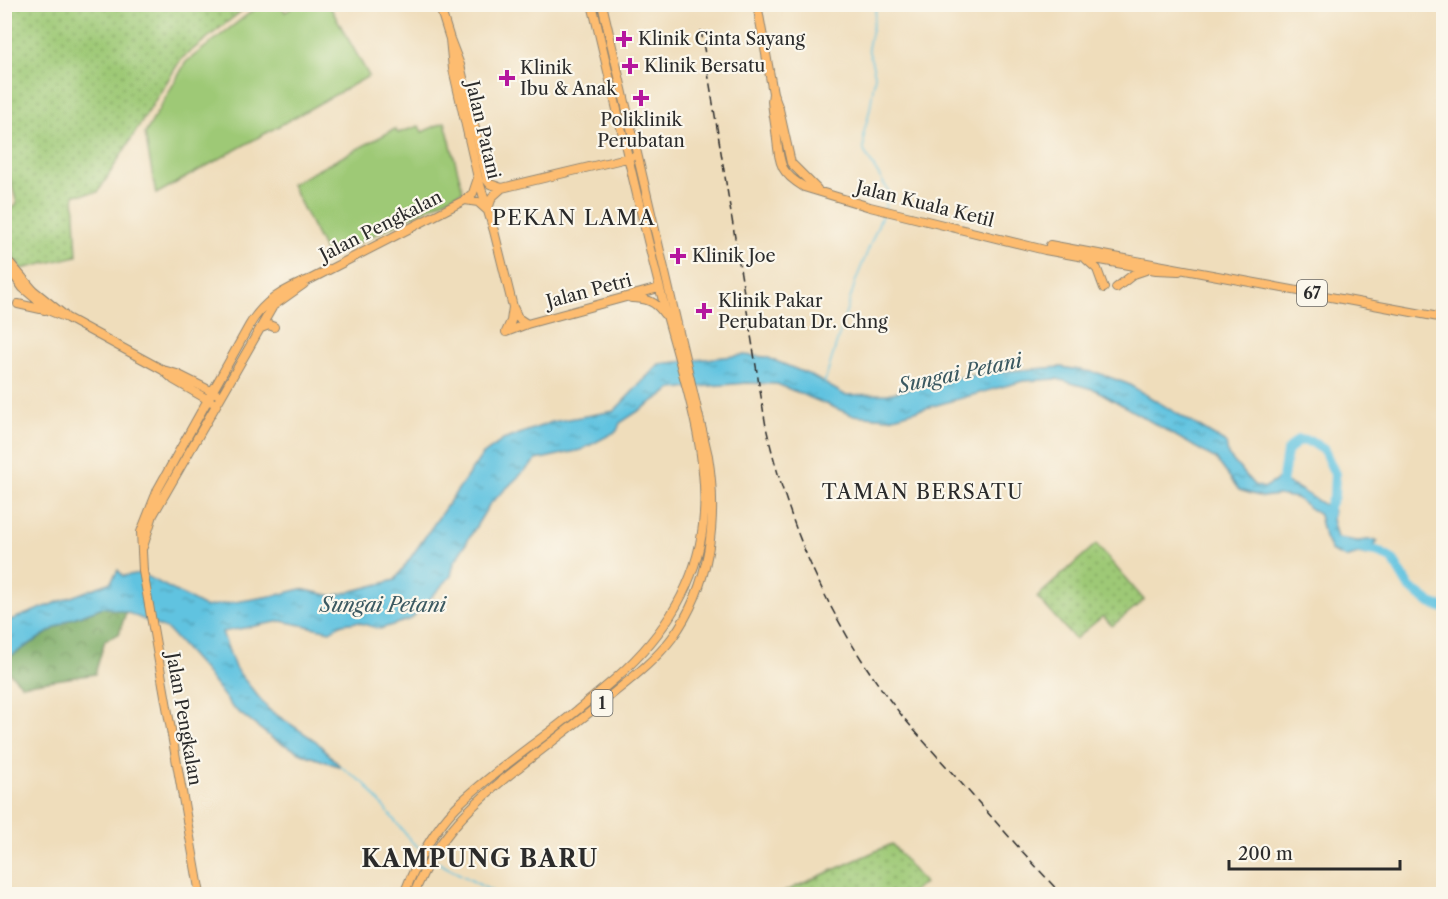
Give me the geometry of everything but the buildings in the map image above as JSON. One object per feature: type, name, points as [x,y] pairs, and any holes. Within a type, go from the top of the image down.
[{"type":"main road","name":"Jalan Patani","points":[[440,4],[460,64],[487,180],[490,184],[502,188]]},
{"type":"main road","name":"1","points":[[592,4],[659,288],[668,321],[679,348]]},
{"type":"main road","name":"1","points":[[404,894],[423,863],[459,819],[493,787],[632,678],[665,646],[684,619],[706,563],[712,532],[712,479],[679,348],[658,242],[602,4]]},
{"type":"main road","name":"Jalan Kuala Ketil","points":[[757,4],[772,93],[779,110],[791,163],[818,190],[870,207],[975,233],[1026,244],[1084,251],[1168,266],[1179,270]]},
{"type":"main road","name":"Jalan Patani","points":[[450,39],[453,69],[478,178],[513,307]]},
{"type":"main road","points":[[488,211],[492,197],[502,188],[638,155]]},
{"type":"main road","name":"Jalan Pengkalan","points":[[200,894],[143,570],[141,532],[148,511],[249,326],[260,311],[276,296],[465,200],[473,193],[478,178]]},
{"type":"main road","name":"Jalan Pengkalan","points":[[465,200],[478,202],[488,211]]},
{"type":"main road","points":[[658,242],[663,282],[659,288]]},
{"type":"main road","name":"Jalan Kuala Ketil","points":[[1026,244],[1045,250],[1150,269],[1179,270],[1443,318]]},
{"type":"main road","points":[[1083,256],[1097,269],[1104,288]]},
{"type":"main road","points":[[4,259],[50,308]]},
{"type":"main road","points":[[4,259],[16,279],[33,298],[163,370],[177,374],[221,396]]},
{"type":"main road","points":[[1116,288],[1134,274],[1150,269]]},
{"type":"main road","name":"Jalan Pengkalan","points":[[142,548],[153,515],[273,306],[311,279]]},
{"type":"main road","points":[[27,284],[33,298]]},
{"type":"main road","name":"Jalan Petri","points":[[513,307],[512,321],[506,332],[527,324],[659,288]]},
{"type":"main road","points":[[626,297],[645,299],[655,303],[668,321]]},
{"type":"main road","points":[[18,304],[50,308]]},
{"type":"main road","name":"Jalan Petri","points":[[513,307],[518,318],[527,324]]},
{"type":"main road","points":[[261,328],[274,327]]},
{"type":"main road","points":[[163,370],[174,380],[216,404]]},
{"type":"main road","name":"1","points":[[414,894],[429,843],[455,808],[489,777],[590,700],[640,656],[677,607],[699,551],[705,509],[696,415]]},
{"type":"main road","points":[[455,808],[461,807],[482,790],[493,787],[496,777],[522,753]]},
{"type":"green space","points":[[5,4],[249,5],[181,59],[98,192],[74,195],[77,256],[22,269],[11,255],[5,237],[5,213],[17,204],[5,160]]},
{"type":"green space","points":[[260,5],[281,5],[285,12],[298,5],[329,5],[369,76],[156,194],[145,134],[186,62]]},
{"type":"green space","points":[[445,122],[463,191],[328,258],[291,184],[395,129],[398,133],[419,126],[422,132]]},
{"type":"green space","points":[[1096,544],[1144,600],[1112,626],[1103,616],[1075,639],[1037,597]]},
{"type":"green space","points":[[103,607],[126,612],[119,634],[105,640],[95,674],[22,685],[8,671],[5,672],[5,657],[14,654],[68,620]]},
{"type":"green space","points":[[892,844],[924,883],[909,894],[779,894]]},
{"type":"water","name":"Sungai Petani","points":[[743,355],[766,357],[810,375],[845,395],[888,394],[950,379],[993,372],[1061,367],[1098,373],[1128,384],[1226,443],[1228,455],[1254,485],[1264,488],[1277,480],[1296,487],[1334,511],[1332,519],[1337,538],[1378,541],[1367,556],[1358,554],[1346,558],[1332,552],[1324,536],[1319,515],[1296,498],[1278,495],[1262,497],[1239,490],[1216,459],[1096,390],[1057,379],[1023,381],[890,418],[852,415],[777,384],[747,383],[672,389],[620,423],[617,431],[581,450],[536,460],[489,505],[454,563],[451,576],[411,619],[380,629],[357,622],[342,624],[330,631],[282,621],[222,632],[235,668],[269,710],[316,741],[341,767],[306,755],[273,739],[232,707],[204,670],[168,630],[126,612],[103,607],[68,620],[14,654],[5,657],[5,622],[111,582],[118,570],[123,576],[141,573],[205,607],[301,589],[333,596],[395,580],[482,455],[503,440],[552,422],[614,411],[659,364]]},
{"type":"waterway","points":[[877,4],[868,48],[875,75],[864,132],[864,151],[889,192],[885,208]]},
{"type":"waterway","points":[[824,384],[856,280],[883,213]]},
{"type":"waterway","name":"Sungai Petani","points":[[1281,490],[1287,452],[1298,440],[1312,442],[1324,450],[1335,474],[1334,496],[1325,514]]},
{"type":"waterway","name":"Sungai Petani","points":[[1357,549],[1377,551],[1393,560],[1409,587],[1430,603],[1444,608]]},
{"type":"waterway","points":[[340,766],[365,784],[412,842],[422,850]]},
{"type":"waterway","points":[[435,861],[497,894]]},
{"type":"railway","points":[[701,30],[766,427],[785,495],[809,561],[840,624],[858,654],[905,720],[1061,894]]},
{"type":"place","name":"Klinik Cinta Sayang","points":[[624,39]]},
{"type":"place","name":"Klinik Bersatu","points":[[630,66]]},
{"type":"place","name":"Klinik Ibu & Anak","points":[[507,78]]},
{"type":"place","name":"Poliklinik Perubatan","points":[[641,98]]},
{"type":"place","name":"Klinik Joe","points":[[678,256]]},
{"type":"place","name":"Klinik Pakar Perubatan Dr. Chng","points":[[704,311]]},
{"type":"district","name":"PEKAN LAMA","points":[[574,217]]},
{"type":"district","name":"TAMAN BERSATU","points":[[923,492]]},
{"type":"district","name":"KAMPUNG BARU","points":[[480,858]]}]
